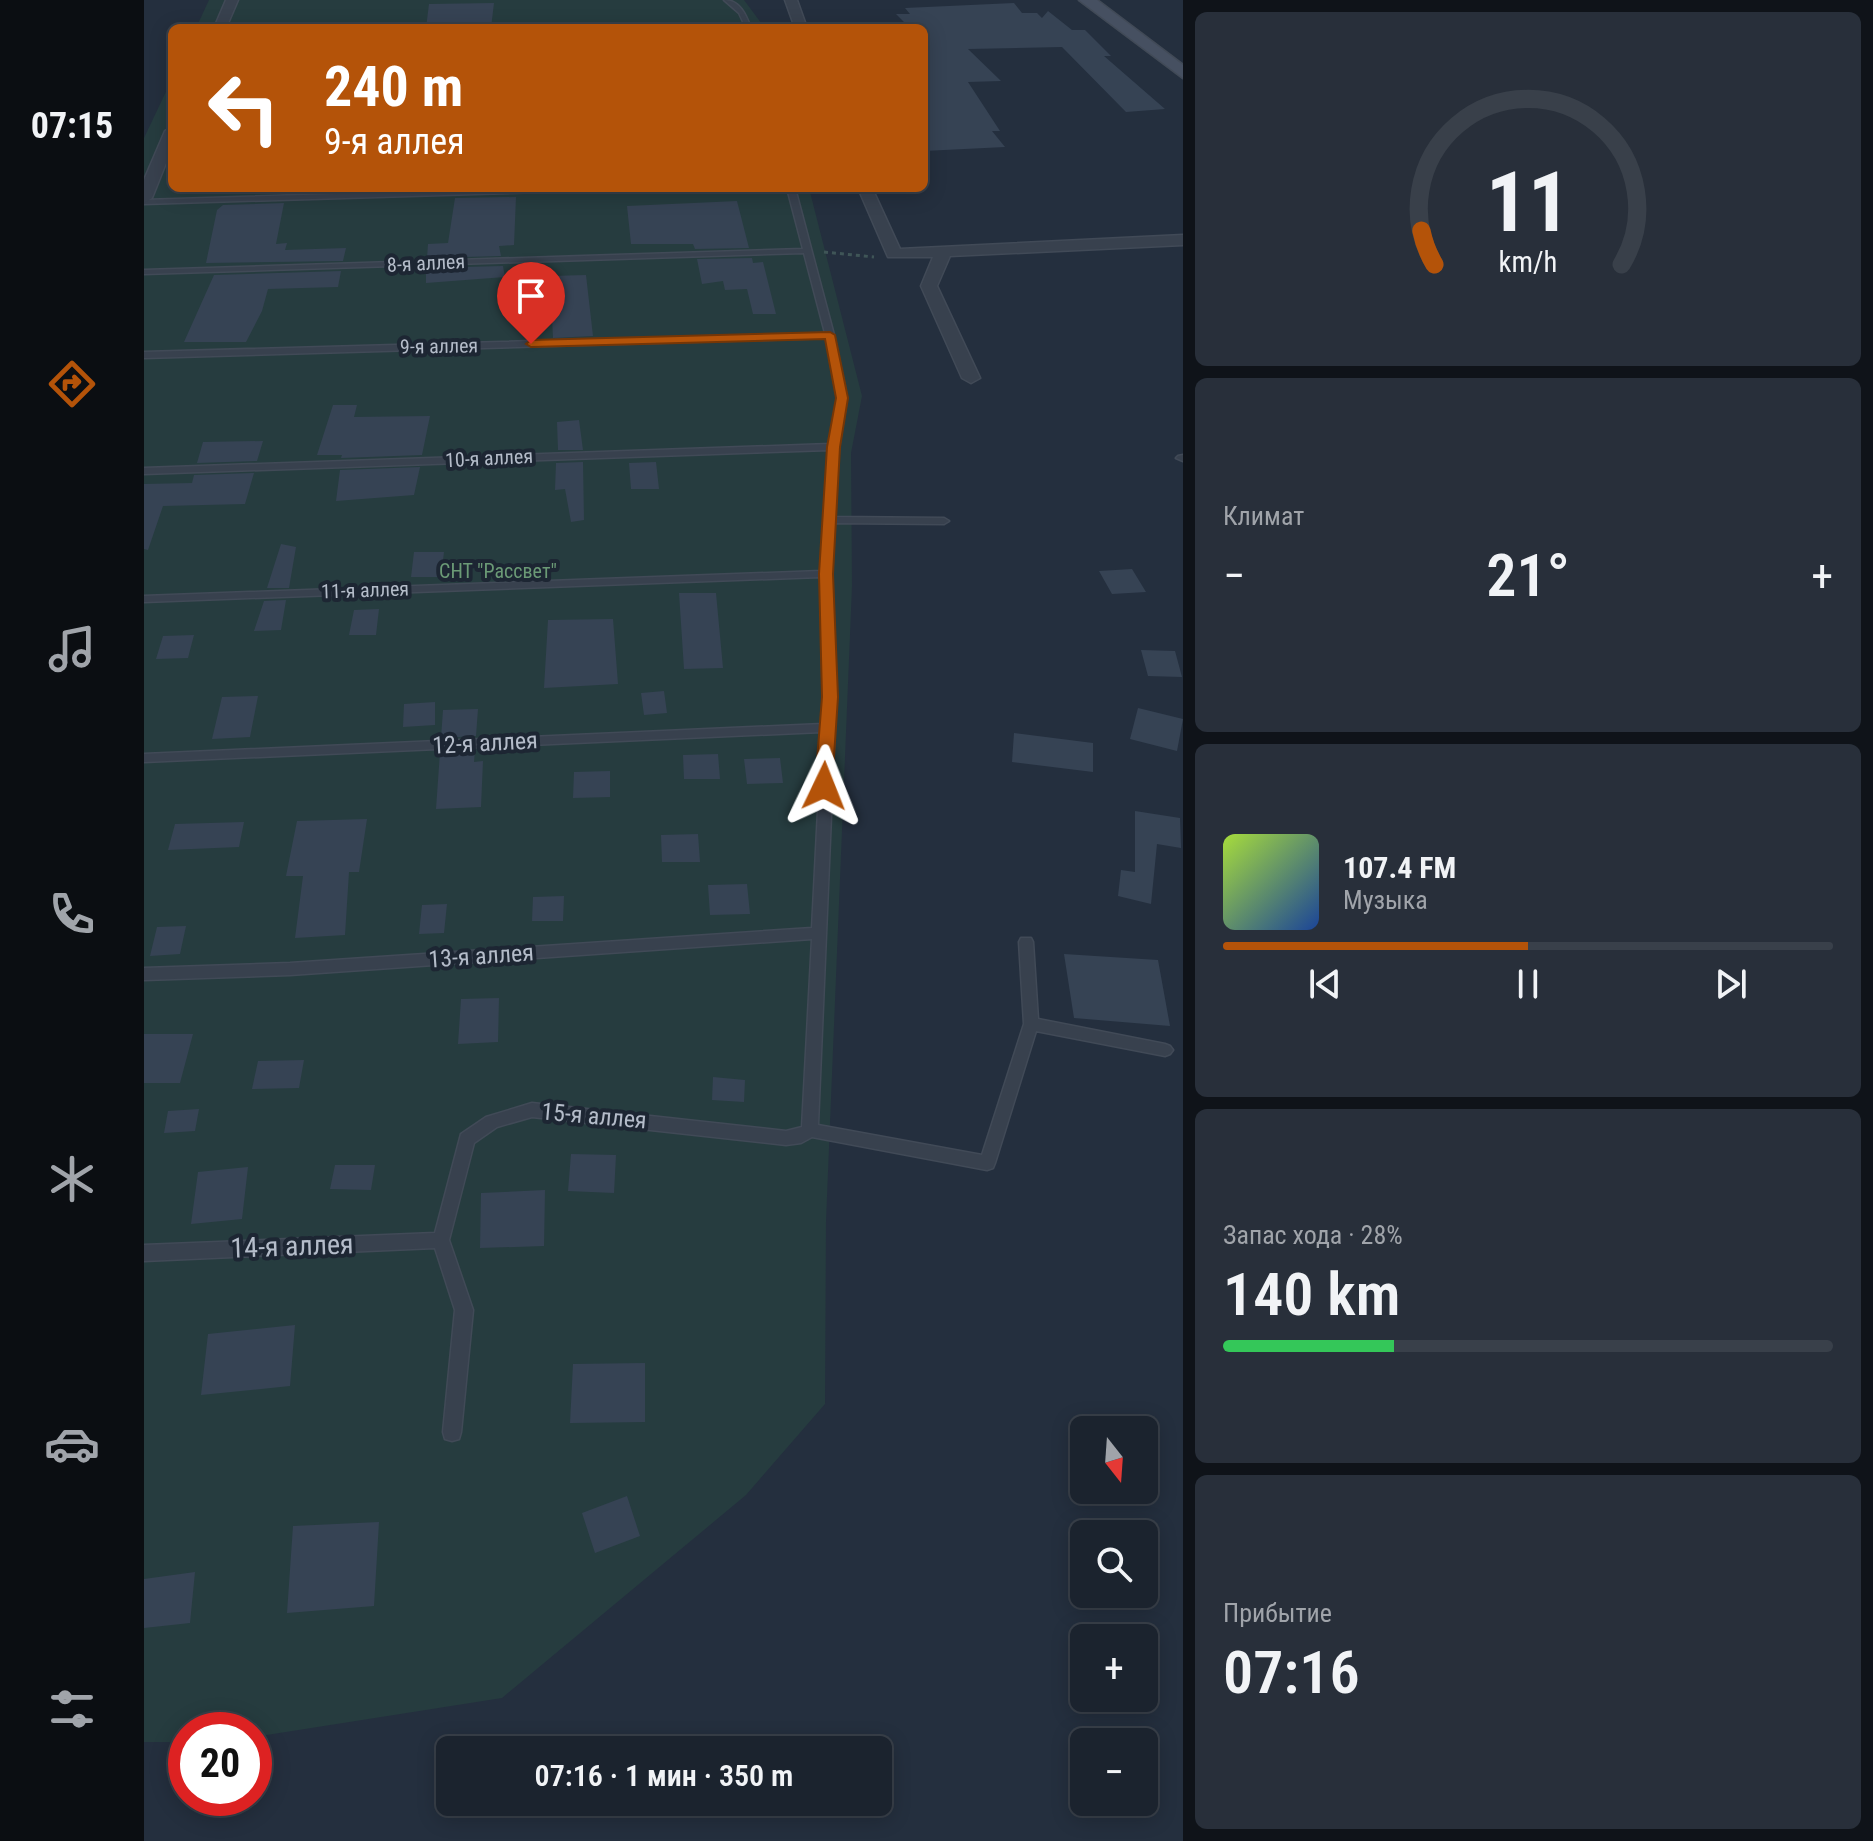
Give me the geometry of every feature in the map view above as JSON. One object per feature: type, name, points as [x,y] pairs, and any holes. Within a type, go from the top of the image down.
[{"type":"street","points":[[222,24],[232,0]]},
{"type":"street","points":[[791,0],[800,24]]},
{"type":"street","points":[[1087,0],[1183,73]]},
{"type":"street","points":[[144,200],[168,145]]},
{"type":"street","points":[[867,192],[894,254],[1183,240]]},
{"type":"street","points":[[944,252],[931,275],[929,286],[971,378]]},
{"type":"lane","points":[[727,0],[742,12],[747,24]]},
{"type":"lane","points":[[144,200],[453,192]]},
{"type":"lane","points":[[792,192],[805,251],[830,335],[842,398],[834,447],[826,574],[830,697],[826,728],[810,1130],[987,1163],[1031,1024],[1026,942]]},
{"type":"lane","name":"8-я аллея","points":[[144,272],[805,251]]},
{"type":"lane","name":"9-я аллея","points":[[144,355],[830,335]]},
{"type":"lane","name":"10-я аллея","points":[[144,471],[834,447]]},
{"type":"lane","points":[[830,520],[944,521]]},
{"type":"lane","name":"11-я аллея","points":[[144,599],[826,574]]},
{"type":"lane","name":"12-я аллея","points":[[144,758],[826,728]]},
{"type":"lane","name":"13-я аллея","points":[[144,974],[290,969],[818,933]]},
{"type":"lane","points":[[1031,1024],[1165,1050]]},
{"type":"lane","name":"15-я аллея","points":[[441,1240],[467,1139],[492,1122],[532,1110],[786,1138],[801,1136],[810,1130]]},
{"type":"lane","points":[[441,1240],[464,1310],[452,1432]]},
{"type":"lane","name":"14-я аллея","points":[[144,1253],[441,1240]]},
{"type":"path","points":[[805,251],[877,257],[894,254]]},
{"type":"green space","points":[[209,0],[744,0],[762,24],[198,24]]},
{"type":"green space","name":"СНТ \"Рассвет\"","points":[[168,87],[168,192],[810,192],[862,396],[851,453],[852,586],[826,1221],[825,1404],[746,1495],[502,1698],[272,1734],[272,1712],[168,1712],[168,1742],[144,1742],[144,138]]},
{"type":"building","points":[[494,3],[491,24],[426,24],[429,4]]},
{"type":"building","points":[[1014,3],[1022,13],[1037,13],[1042,18],[1048,11],[1072,30],[1085,30],[1111,56],[1104,56],[1165,109],[1126,112],[1062,47],[968,49],[1001,81],[968,82],[1000,131],[992,131],[1005,147],[928,151],[928,24],[906,24],[896,14],[910,14],[905,8]]},
{"type":"building","points":[[228,192],[287,192],[287,193]]},
{"type":"building","points":[[516,197],[514,245],[499,246],[501,256],[427,258],[428,244],[448,243],[455,198]]},
{"type":"building","points":[[737,201],[749,248],[695,249],[693,244],[631,244],[627,206]]},
{"type":"building","points":[[284,203],[276,244],[287,243],[285,250],[346,248],[343,261],[206,263],[217,210],[223,205]]},
{"type":"building","points":[[752,258],[753,263],[763,262],[776,314],[753,314],[747,289],[725,290],[723,281],[702,284],[697,259]]},
{"type":"building","points":[[503,266],[505,277],[426,283],[426,268]]},
{"type":"building","points":[[341,271],[338,287],[268,289],[262,311],[246,342],[184,342],[214,275]]},
{"type":"building","points":[[586,275],[593,336],[553,338],[550,276]]},
{"type":"building","points":[[333,405],[357,405],[354,417],[430,416],[422,455],[341,458],[342,455],[317,455]]},
{"type":"building","points":[[579,420],[583,450],[558,450],[557,422]]},
{"type":"building","points":[[263,441],[257,461],[197,463],[203,442]]},
{"type":"building","points":[[583,462],[584,520],[571,522],[565,489],[555,490],[556,463]]},
{"type":"building","points":[[656,462],[659,489],[631,489],[629,463]]},
{"type":"building","points":[[420,467],[414,495],[336,501],[340,470]]},
{"type":"building","points":[[254,473],[245,504],[163,506],[148,550],[144,549],[144,484],[192,483],[194,475]]},
{"type":"building","points":[[281,544],[296,547],[289,588],[267,588]]},
{"type":"building","points":[[414,552],[444,552],[441,577],[411,577]]},
{"type":"building","points":[[1132,569],[1146,592],[1112,594],[1099,571]]},
{"type":"building","points":[[679,593],[716,593],[723,668],[684,669]]},
{"type":"building","points":[[286,600],[281,630],[254,631],[264,601]]},
{"type":"building","points":[[379,609],[376,635],[349,635],[354,610]]},
{"type":"building","points":[[613,619],[618,684],[544,688],[548,620]]},
{"type":"building","points":[[194,635],[188,658],[156,659],[163,636]]},
{"type":"building","points":[[1141,650],[1175,651],[1182,677],[1148,676]]},
{"type":"building","points":[[664,691],[667,713],[644,715],[641,693]]},
{"type":"building","points":[[258,696],[250,737],[212,739],[222,697]]},
{"type":"building","points":[[435,702],[435,725],[403,727],[404,704]]},
{"type":"building","points":[[1138,708],[1183,719],[1177,751],[1130,739]]},
{"type":"building","points":[[478,709],[476,736],[441,738],[443,710]]},
{"type":"building","points":[[1014,733],[1093,743],[1093,772],[1012,762]]},
{"type":"building","points":[[475,750],[474,762],[483,761],[481,807],[436,809],[440,752]]},
{"type":"building","points":[[718,754],[720,779],[684,779],[683,755]]},
{"type":"building","points":[[780,758],[783,783],[747,784],[744,759]]},
{"type":"building","points":[[610,771],[610,797],[573,798],[574,772]]},
{"type":"building","points":[[1135,811],[1180,818],[1181,848],[1157,844],[1151,904],[1118,896],[1121,870],[1135,872]]},
{"type":"building","points":[[367,819],[359,872],[349,872],[345,935],[295,938],[303,876],[286,876],[297,821]]},
{"type":"building","points":[[244,822],[239,847],[168,850],[175,824]]},
{"type":"building","points":[[698,834],[700,862],[662,862],[661,835]]},
{"type":"building","points":[[747,884],[750,914],[710,915],[708,885]]},
{"type":"building","points":[[564,896],[563,921],[532,921],[533,897]]},
{"type":"building","points":[[447,904],[444,933],[419,934],[422,905]]},
{"type":"building","points":[[186,926],[180,954],[150,956],[157,927]]},
{"type":"building","points":[[1064,954],[1158,960],[1170,1026],[1074,1018]]},
{"type":"building","points":[[499,998],[498,1042],[458,1044],[461,999]]},
{"type":"building","points":[[144,1034],[193,1034],[180,1083],[144,1083]]},
{"type":"building","points":[[304,1060],[299,1088],[252,1089],[258,1061]]},
{"type":"building","points":[[713,1077],[745,1080],[744,1102],[712,1100]]},
{"type":"building","points":[[199,1109],[195,1131],[164,1133],[168,1111]]},
{"type":"building","points":[[571,1154],[616,1155],[614,1193],[568,1191]]},
{"type":"building","points":[[335,1165],[375,1165],[371,1190],[330,1189]]},
{"type":"building","points":[[248,1167],[242,1219],[191,1224],[198,1172]]},
{"type":"building","points":[[545,1190],[544,1246],[480,1248],[481,1193]]},
{"type":"building","points":[[295,1325],[290,1386],[201,1395],[208,1334]]},
{"type":"building","points":[[645,1363],[645,1422],[570,1423],[573,1364]]},
{"type":"building","points":[[627,1496],[640,1536],[595,1553],[582,1513]]},
{"type":"building","points":[[379,1522],[374,1606],[287,1613],[293,1526]]},
{"type":"building","points":[[195,1572],[190,1623],[144,1628],[144,1579]]},
{"type":"route","points":[[531,344],[830,335],[842,398],[834,447],[826,574],[830,697],[824,786]]}]
